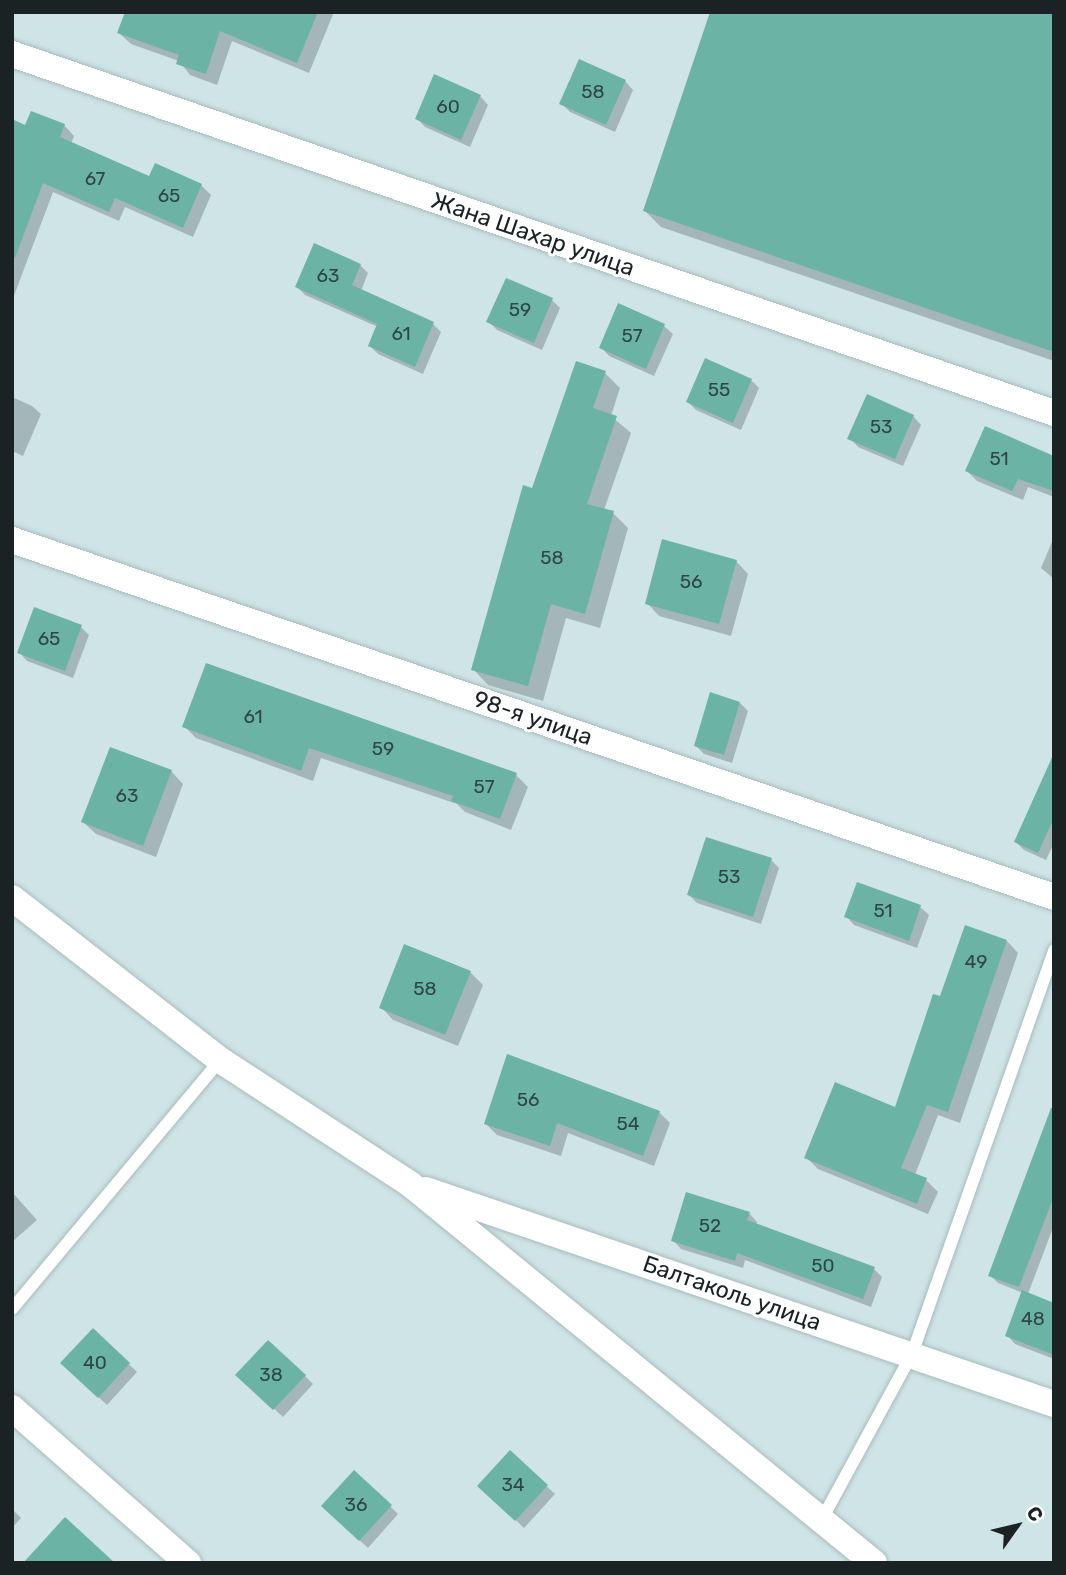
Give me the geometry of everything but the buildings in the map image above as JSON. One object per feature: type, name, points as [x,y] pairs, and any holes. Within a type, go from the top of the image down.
[{"type":"street","name":"Жана Шахар улица","points":[[12,54],[1054,413]]},
{"type":"street","name":"98-я улица","points":[[12,540],[1054,897]]},
{"type":"street","points":[[12,898],[220,1060],[410,1184],[874,1563]]},
{"type":"street","name":"Балтаколь улица","points":[[410,1184],[1054,1404]]},
{"type":"street","points":[[12,1408],[188,1563]]},
{"type":"lane","points":[[822,1519],[912,1354],[1054,950]]},
{"type":"lane","points":[[12,1309],[220,1060]]}]
